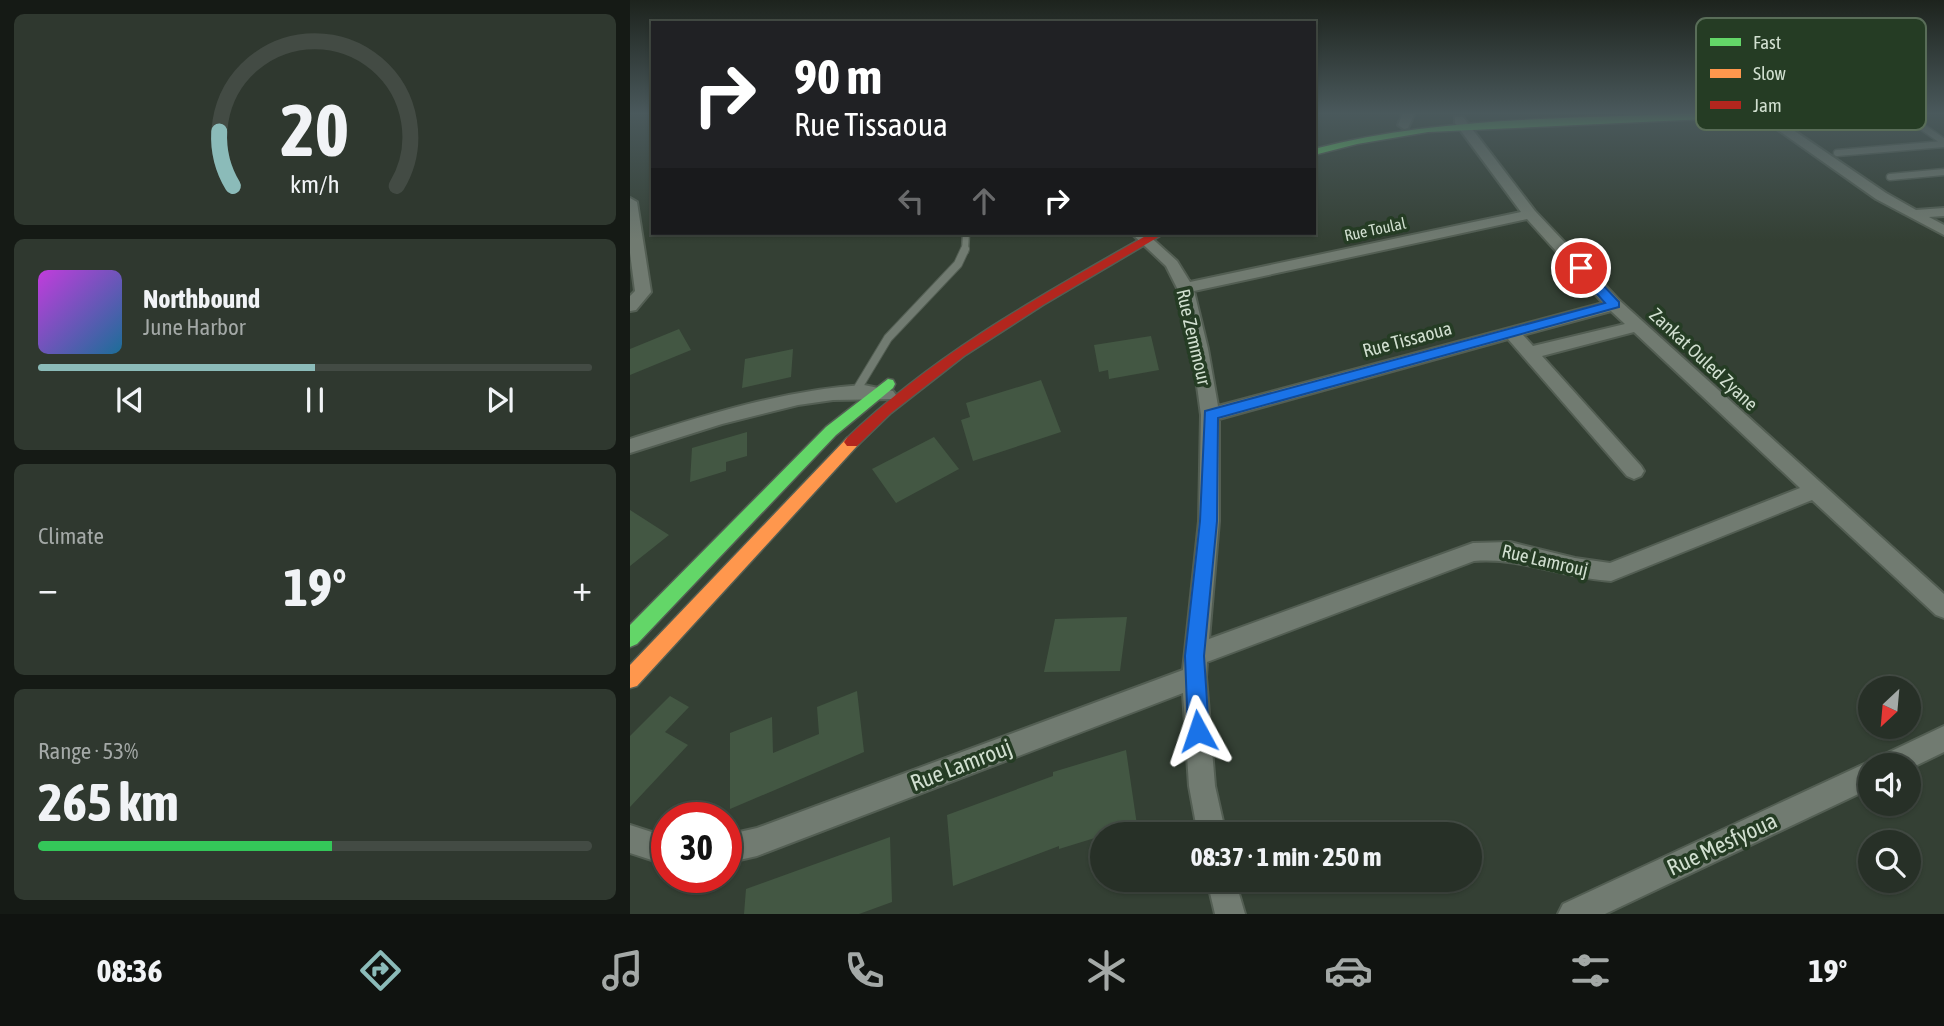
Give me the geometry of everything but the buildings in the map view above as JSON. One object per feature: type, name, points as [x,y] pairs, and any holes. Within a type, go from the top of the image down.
[{"type":"main road","points":[[923,358],[1146,235]]},
{"type":"main road","points":[[630,679],[857,437],[897,398],[964,348],[1146,235]]},
{"type":"main road","points":[[630,638],[831,431],[905,371]]},
{"type":"street","name":"Zankat Ouled Zyane","points":[[1485,156],[1530,214],[1614,304],[1944,608]]},
{"type":"street","points":[[1822,156],[1912,214],[1944,231]]},
{"type":"street","points":[[630,202],[643,292],[630,306]]},
{"type":"street","points":[[1912,214],[1944,212]]},
{"type":"street","name":"Rue Toulal","points":[[1185,288],[1530,214]]},
{"type":"street","name":"Rue Zemmour","points":[[1146,235],[1172,264],[1185,288],[1200,349],[1210,415],[1209,521],[1194,666],[1202,786],[1209,822]]},
{"type":"street","name":"Rue Tissaoua","points":[[1210,415],[1614,304]]},
{"type":"street","points":[[1530,353],[1638,326]]},
{"type":"street","points":[[1511,332],[1634,471]]},
{"type":"street","points":[[630,446],[697,425],[819,396],[856,391],[877,392],[897,398]]},
{"type":"street","name":"Rue Lamrouj","points":[[742,845],[757,842],[1473,552],[1506,549],[1582,570],[1611,572],[1815,490]]},
{"type":"street","points":[[1915,753],[1944,739]]},
{"type":"street","name":"Rue Mesfyoua","points":[[1573,914],[1858,780]]},
{"type":"street","points":[[630,839],[651,846]]},
{"type":"street","points":[[1224,892],[1230,914]]},
{"type":"lane","points":[[1890,177],[1944,172]]},
{"type":"lane","points":[[856,391],[867,364],[888,334],[958,264],[965,252],[966,235]]},
{"type":"traffic: fast","points":[[630,638],[831,431],[888,384]]},
{"type":"traffic: slow","points":[[630,679],[852,442]]},
{"type":"traffic: jam","points":[[852,442],[886,409],[959,352],[1038,302],[1155,235]]},
{"type":"route","points":[[1198,731],[1194,656],[1209,521],[1210,415],[1614,304],[1581,268]]}]
